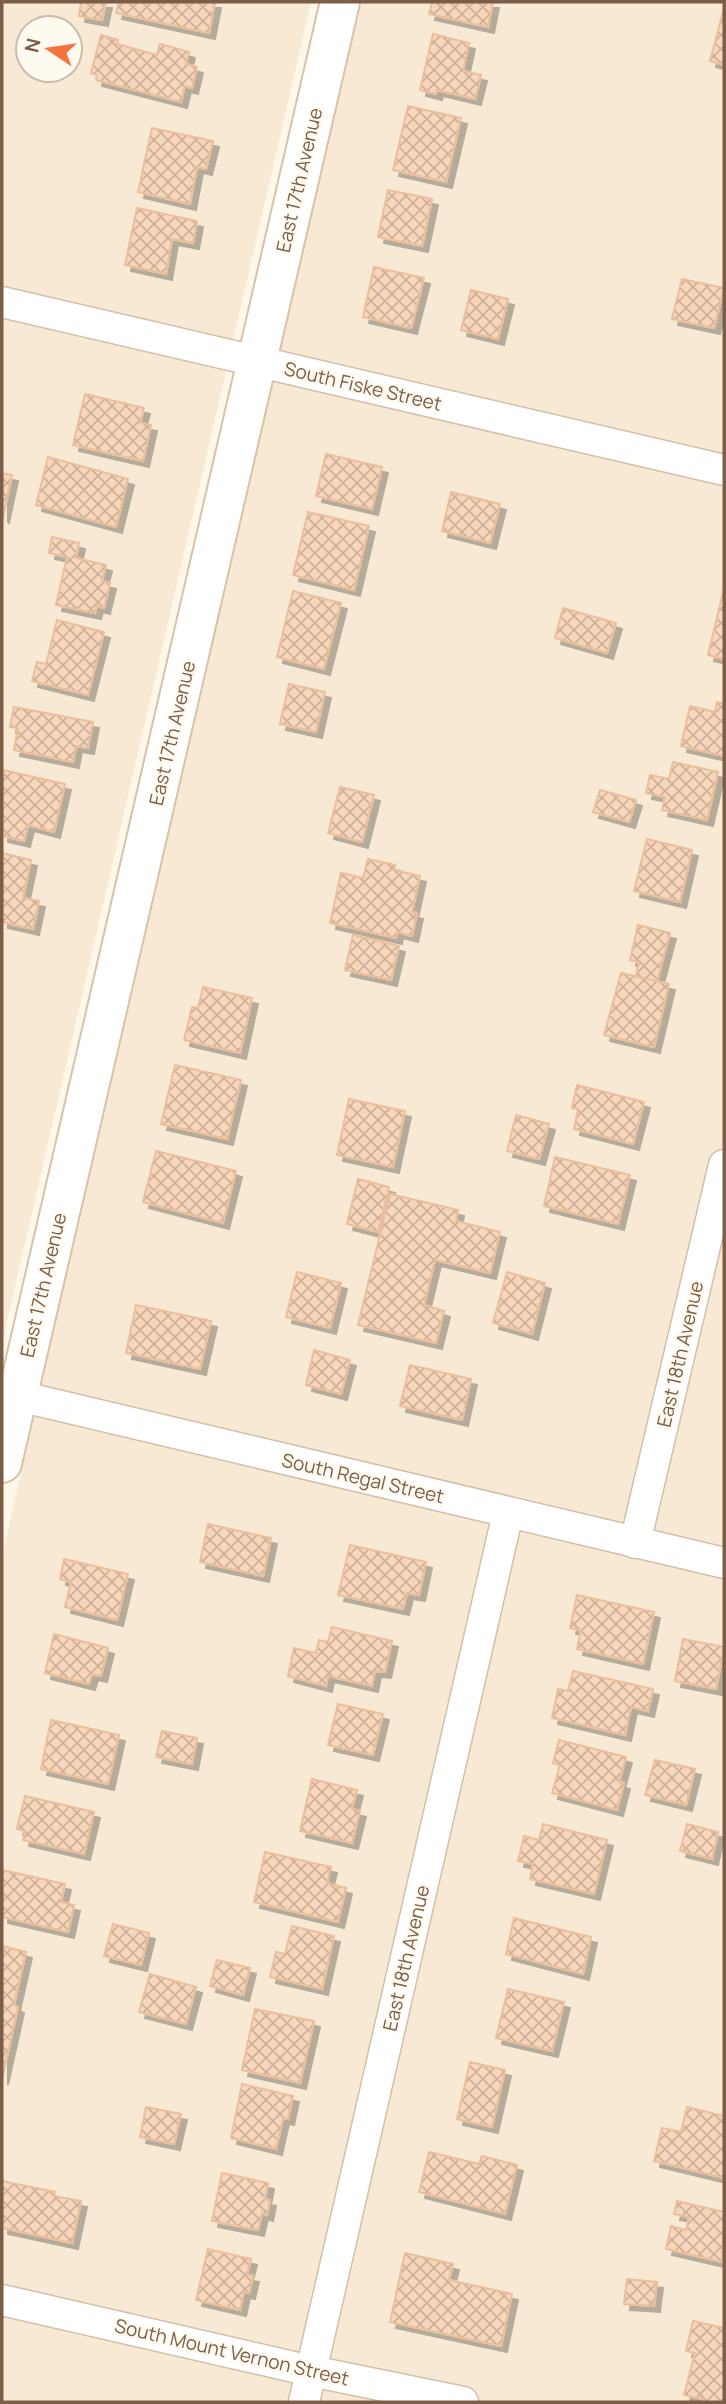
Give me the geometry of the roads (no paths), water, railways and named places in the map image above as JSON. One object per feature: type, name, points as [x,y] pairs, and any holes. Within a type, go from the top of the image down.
[{"type":"street","name":"East 17th Avenue","points":[[2,1463],[9,1394],[258,362],[340,2]]},
{"type":"street","name":"South Fiske Street","points":[[2,302],[724,470]]},
{"type":"street","name":"East 18th Avenue","points":[[635,1543],[724,1165]]},
{"type":"street","name":"South Regal Street","points":[[9,1394],[724,1563]]},
{"type":"street","name":"East 18th Avenue","points":[[304,2402],[508,1513]]},
{"type":"street","name":"South Mount Vernon Street","points":[[2,2300],[311,2371],[463,2402]]}]
